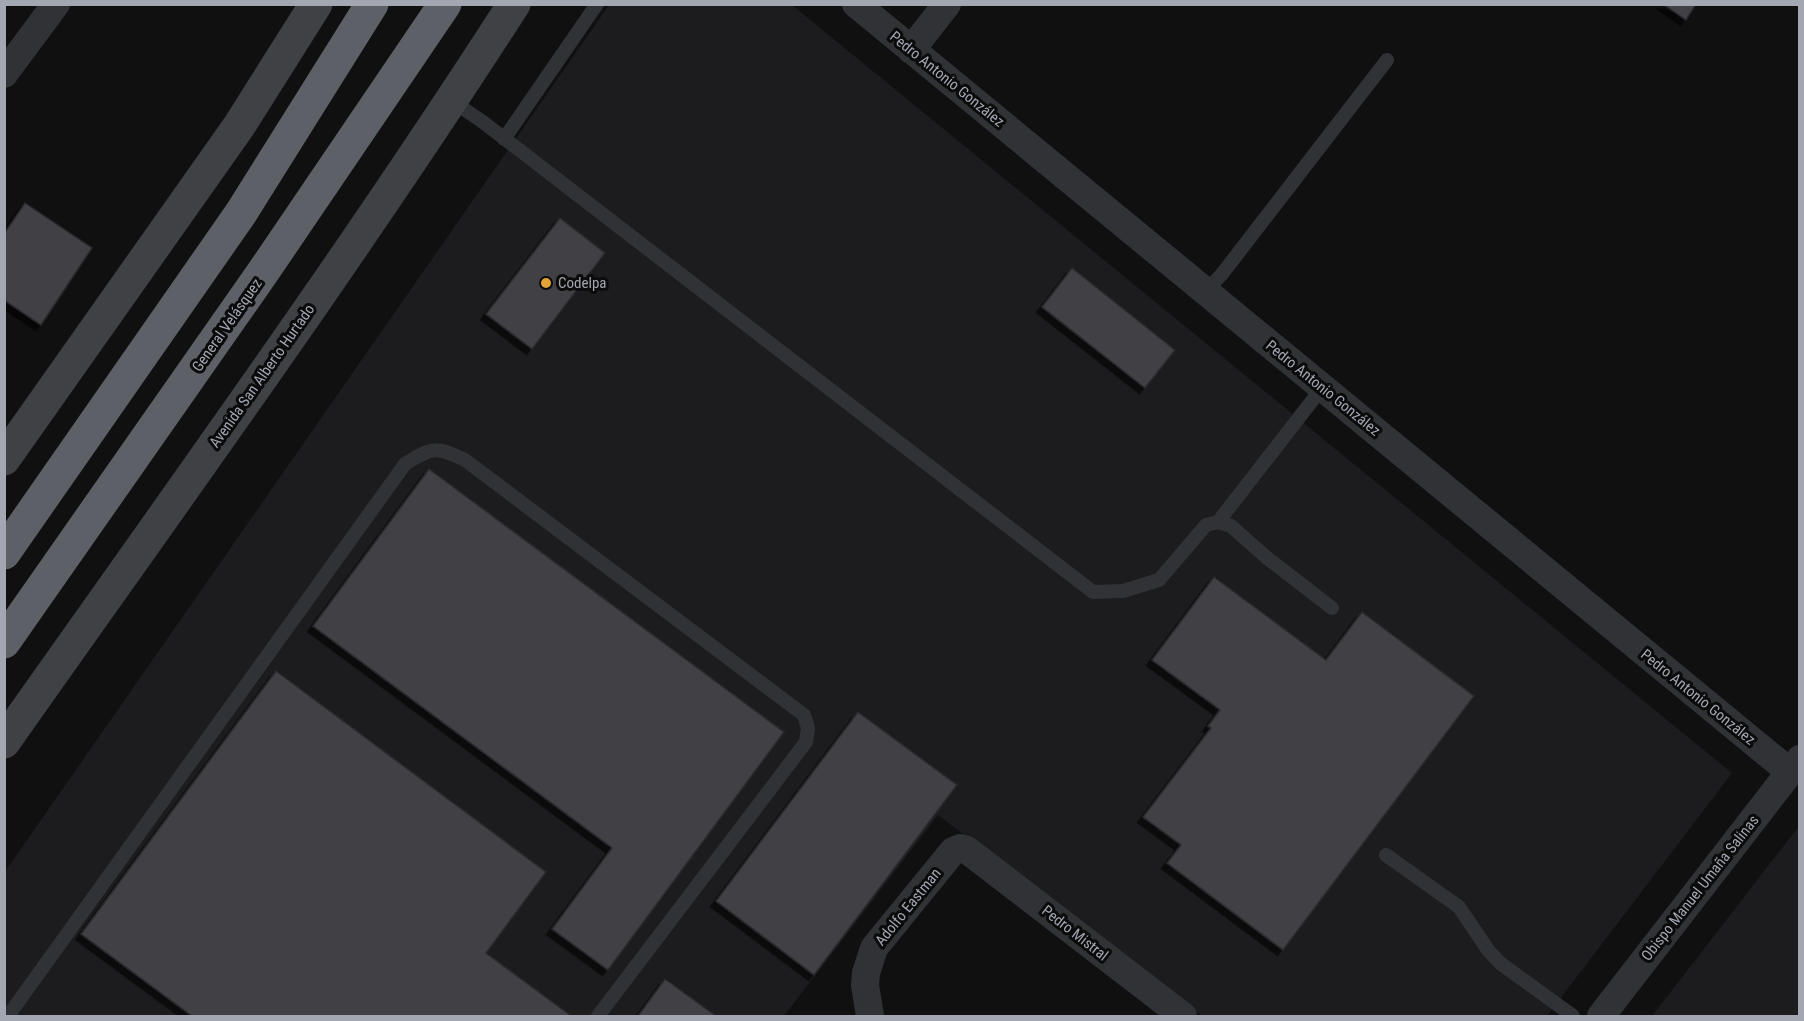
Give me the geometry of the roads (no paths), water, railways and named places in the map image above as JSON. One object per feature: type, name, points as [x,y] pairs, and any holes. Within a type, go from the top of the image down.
[{"type":"highway","points":[[4,553],[241,213],[372,4]]},
{"type":"highway","name":"General Velásquez","points":[[4,642],[263,272],[445,4]]},
{"type":"main road","points":[[4,459],[239,126],[316,4]]},
{"type":"main road","name":"Avenida San Alberto Hurtado","points":[[4,742],[328,282],[452,101],[514,4]]},
{"type":"street","points":[[4,74],[56,4]]},
{"type":"street","name":"Pedro Antonio González","points":[[856,4],[1322,388],[1795,765]]},
{"type":"street","points":[[911,50],[947,4]]},
{"type":"street","name":"Obispo Manuel Umaña Salinas","points":[[1601,1017],[1795,765]]},
{"type":"street","name":"Adolfo Eastman","points":[[870,1017],[866,973],[874,948],[953,851],[960,848],[967,850]]},
{"type":"street","name":"Pedro Mistral","points":[[967,850],[1183,1017]]},
{"type":"lane","points":[[504,139],[597,4]]},
{"type":"lane","points":[[1205,292],[1222,274],[1387,60]]},
{"type":"lane","points":[[452,101],[1093,592],[1123,591],[1159,580],[1206,525],[1218,522],[1231,526],[1332,608]]},
{"type":"lane","points":[[1218,522],[1322,388]]},
{"type":"lane","points":[[8,1017],[405,464],[424,452],[443,449],[465,460],[804,715],[808,728],[806,742],[598,1017]]},
{"type":"lane","points":[[1386,855],[1459,907],[1488,950],[1500,963],[1573,1017]]},
{"type":"place","name":"Codelpa","points":[[546,283]]}]
